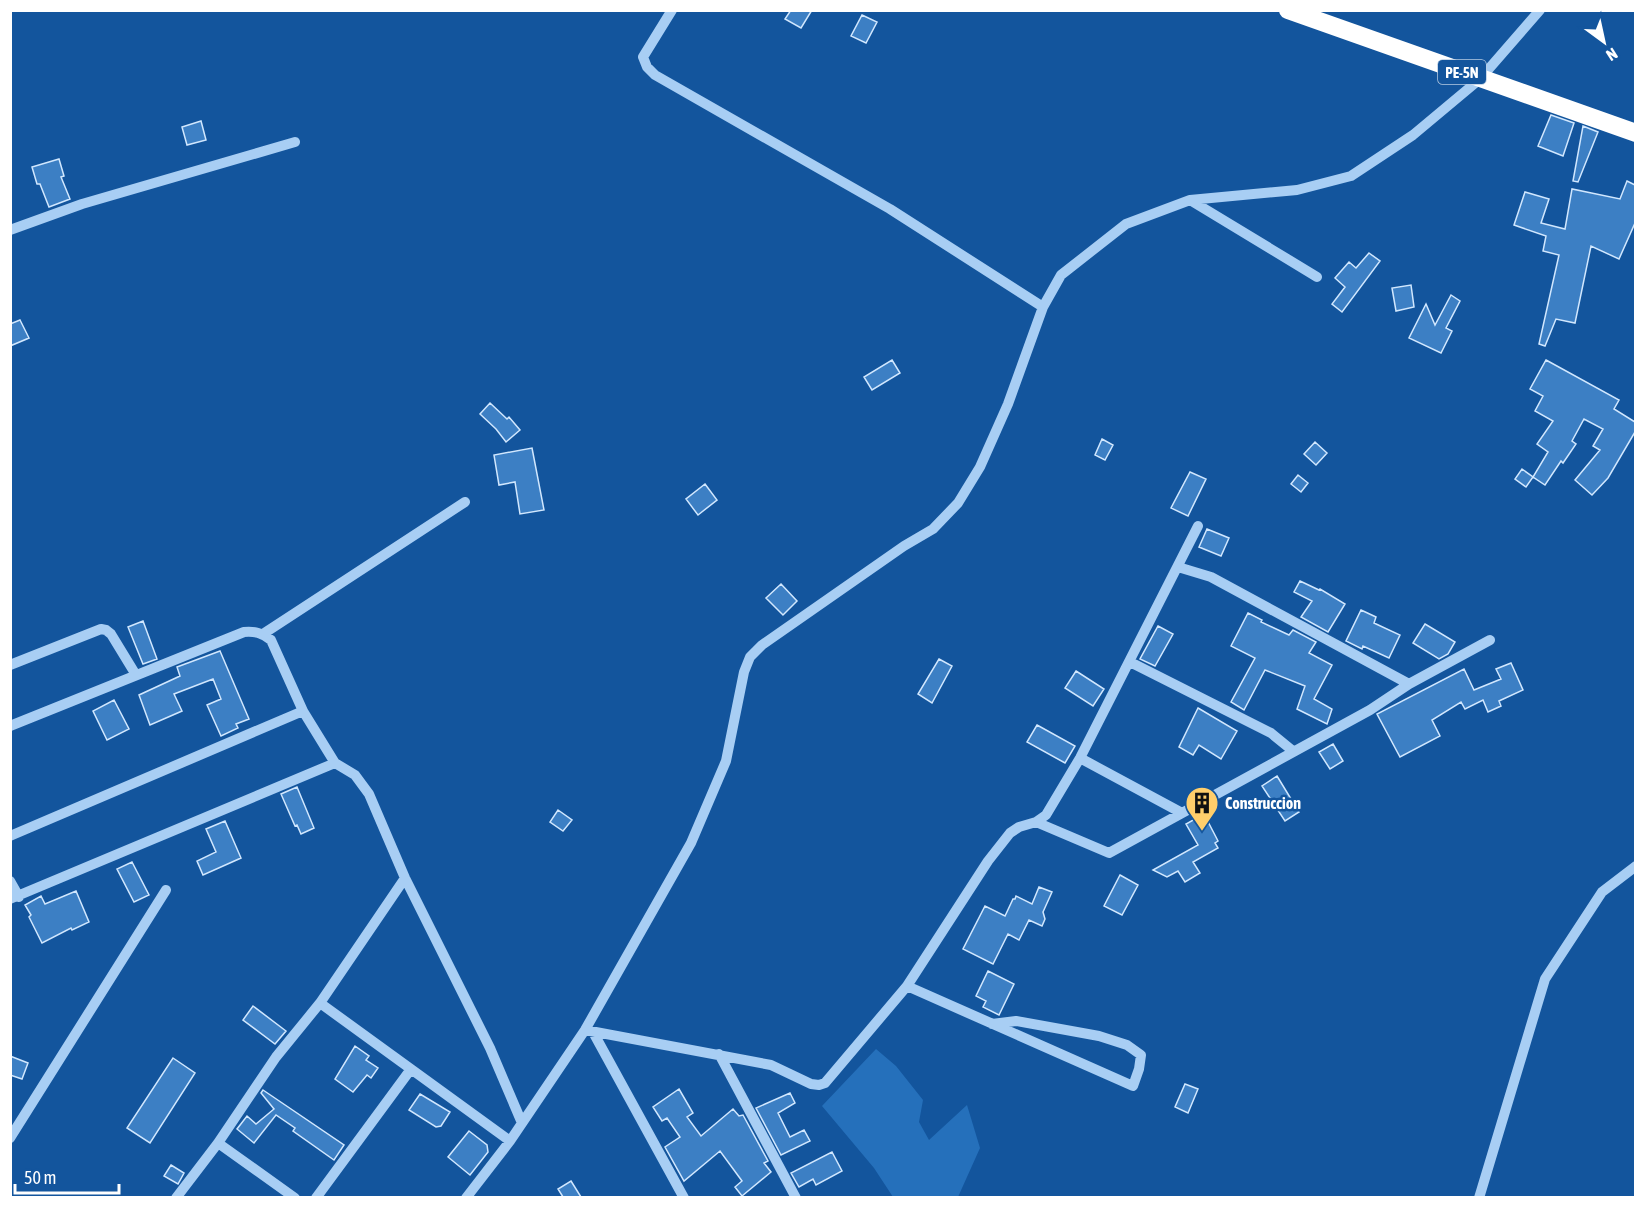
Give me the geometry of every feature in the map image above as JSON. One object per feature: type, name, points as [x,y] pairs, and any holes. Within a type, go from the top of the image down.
[{"type":"highway","name":"PE-5N","points":[[1288,10],[1635,134]]},
{"type":"street","points":[[672,10],[643,57],[647,67],[655,75],[890,209],[1042,307]]},
{"type":"street","points":[[466,1197],[510,1141],[589,1031],[691,843],[726,761],[744,672],[750,657],[762,645],[904,546],[933,529],[958,503],[980,467],[1008,404],[1042,307],[1061,275],[1126,224],[1190,200],[1298,190],[1351,176],[1413,135],[1480,79],[1540,10]]},
{"type":"street","points":[[10,230],[82,204],[295,142]]},
{"type":"street","points":[[1190,200],[1317,277]]},
{"type":"street","points":[[263,634],[465,502]]},
{"type":"street","points":[[589,1031],[771,1065],[811,1084],[825,1083],[907,986],[988,861],[1010,833],[1046,815],[1080,758],[1131,662],[1198,526]]},
{"type":"street","points":[[1178,567],[1211,577],[1409,684]]},
{"type":"street","points":[[10,665],[101,629],[111,634],[136,675]]},
{"type":"street","points":[[10,726],[244,632],[252,631],[263,634],[271,640],[303,711],[335,764],[355,775],[364,785],[405,878],[490,1048],[522,1123]]},
{"type":"street","points":[[1036,822],[1109,853],[1370,710],[1409,684],[1490,640]]},
{"type":"street","points":[[1131,662],[1271,733],[1293,751]]},
{"type":"street","points":[[10,836],[303,711]]},
{"type":"street","points":[[1080,758],[1182,813]]},
{"type":"street","points":[[10,881],[15,898],[335,764]]},
{"type":"street","points":[[1479,1197],[1545,979],[1602,892],[1635,866]]},
{"type":"street","points":[[176,1197],[218,1143],[276,1057],[320,1003],[405,878]]},
{"type":"street","points":[[10,1138],[166,890]]},
{"type":"street","points":[[907,986],[992,1024],[1133,1086],[1141,1055],[1127,1045],[1099,1036],[1016,1021],[992,1024]]},
{"type":"street","points":[[320,1003],[510,1141]]},
{"type":"street","points":[[589,1031],[684,1197]]},
{"type":"street","points":[[719,1054],[796,1197]]},
{"type":"street","points":[[316,1197],[411,1069]]},
{"type":"street","points":[[218,1143],[295,1197]]},
{"type":"shaded area","points":[[876,1049],[896,1066],[923,1100],[919,1122],[929,1140],[967,1105],[980,1148],[958,1197],[893,1197],[874,1168],[822,1106]]},
{"type":"building","points":[[791,10],[812,10],[801,28],[785,19]]},
{"type":"building","points":[[862,15],[877,22],[866,43],[851,36]]},
{"type":"building","points":[[1551,115],[1574,123],[1563,156],[1538,146]]},
{"type":"building","points":[[201,121],[206,140],[187,145],[182,127]]},
{"type":"building","points":[[1583,126],[1598,132],[1578,182],[1573,181]]},
{"type":"building","points":[[59,159],[64,176],[61,177],[70,199],[49,207],[40,184],[37,184],[32,167]]},
{"type":"building","points":[[1627,181],[1635,185],[1635,223],[1619,259],[1591,246],[1575,323],[1556,319],[1545,346],[1539,344],[1559,255],[1543,251],[1546,236],[1514,225],[1525,192],[1549,199],[1541,223],[1565,229],[1572,189],[1620,199]]},
{"type":"building","points":[[1369,253],[1380,261],[1342,312],[1332,304],[1345,287],[1335,278],[1349,262],[1356,268]]},
{"type":"building","points":[[1411,285],[1414,307],[1396,311],[1392,288]]},
{"type":"building","points":[[1451,295],[1460,301],[1446,328],[1452,331],[1441,353],[1409,338],[1426,304],[1435,325]]},
{"type":"building","points":[[20,320],[29,338],[10,346],[10,324]]},
{"type":"building","points":[[892,360],[900,373],[872,390],[864,377]]},
{"type":"building","points":[[1546,360],[1619,400],[1614,409],[1635,422],[1635,432],[1608,478],[1592,495],[1575,480],[1600,450],[1593,446],[1603,429],[1584,419],[1572,441],[1576,444],[1545,485],[1533,477],[1548,452],[1537,444],[1553,421],[1535,411],[1543,396],[1530,389]]},
{"type":"building","points":[[490,403],[507,419],[509,417],[520,430],[506,442],[480,414]]},
{"type":"building","points":[[1102,439],[1113,445],[1105,460],[1095,455]]},
{"type":"building","points":[[1315,442],[1327,453],[1316,465],[1304,454]]},
{"type":"building","points":[[532,448],[544,510],[520,514],[515,482],[499,485],[494,455]]},
{"type":"building","points":[[1522,469],[1533,477],[1526,487],[1515,479]]},
{"type":"building","points":[[1190,472],[1206,479],[1188,516],[1171,508]]},
{"type":"building","points":[[1298,475],[1308,483],[1301,492],[1291,484]]},
{"type":"building","points":[[705,484],[717,500],[698,515],[686,499]]},
{"type":"building","points":[[1207,529],[1229,538],[1221,556],[1199,547]]},
{"type":"building","points":[[1300,581],[1320,589],[1345,604],[1328,632],[1301,617],[1312,601],[1294,592]]},
{"type":"building","points":[[781,584],[797,601],[783,615],[766,598]]},
{"type":"building","points":[[1361,610],[1376,617],[1374,623],[1400,635],[1389,658],[1346,641]]},
{"type":"building","points":[[1248,613],[1289,635],[1293,630],[1316,642],[1309,653],[1332,665],[1314,699],[1332,709],[1327,724],[1297,709],[1305,686],[1265,670],[1244,710],[1231,702],[1255,658],[1231,646]]},
{"type":"building","points":[[143,621],[157,659],[143,664],[128,627]]},
{"type":"building","points":[[1425,624],[1455,642],[1448,654],[1439,659],[1413,643]]},
{"type":"building","points":[[1158,626],[1173,634],[1155,666],[1140,659]]},
{"type":"building","points":[[220,651],[249,719],[236,724],[238,728],[221,736],[207,705],[221,699],[213,679],[174,694],[182,711],[150,725],[139,695],[180,676],[177,667]]},
{"type":"building","points":[[939,659],[952,666],[932,703],[918,694]]},
{"type":"building","points":[[1511,663],[1523,690],[1499,701],[1501,706],[1488,712],[1483,700],[1465,709],[1461,702],[1432,720],[1440,736],[1400,757],[1377,714],[1464,669],[1474,690],[1501,679],[1496,669]]},
{"type":"building","points":[[1076,671],[1104,689],[1093,706],[1065,688]]},
{"type":"building","points":[[114,700],[129,729],[107,740],[93,711]]},
{"type":"building","points":[[1198,708],[1237,731],[1221,759],[1199,745],[1193,755],[1179,747]]},
{"type":"building","points":[[1037,725],[1075,746],[1065,763],[1027,742]]},
{"type":"building","points":[[1333,744],[1343,761],[1330,769],[1319,752]]},
{"type":"building","points":[[1277,776],[1299,812],[1285,821],[1262,786]]},
{"type":"building","points":[[297,787],[314,828],[301,834],[281,794]]},
{"type":"building","points":[[558,810],[572,820],[563,831],[550,822]]},
{"type":"building","points":[[1204,814],[1218,841],[1215,843],[1218,848],[1193,862],[1200,873],[1185,882],[1178,871],[1167,877],[1153,870],[1198,845],[1186,824]]},
{"type":"building","points":[[225,821],[241,858],[203,875],[197,861],[216,852],[206,829]]},
{"type":"building","points":[[132,862],[149,895],[134,902],[117,869]]},
{"type":"building","points":[[1120,875],[1138,885],[1122,915],[1104,906]]},
{"type":"building","points":[[1039,887],[1052,892],[1043,912],[1045,919],[1042,926],[1029,920],[1019,940],[1008,934],[993,964],[963,949],[985,906],[1005,916],[1016,896],[1032,904]]},
{"type":"building","points":[[76,891],[89,922],[72,930],[71,928],[42,943],[25,905],[41,896],[45,904]]},
{"type":"building","points":[[988,971],[1014,984],[999,1015],[983,1007],[986,1001],[976,996]]},
{"type":"building","points":[[253,1006],[286,1031],[275,1044],[243,1020]]},
{"type":"building","points":[[355,1046],[369,1056],[366,1060],[378,1068],[371,1078],[367,1075],[353,1092],[335,1079]]},
{"type":"building","points":[[10,1056],[28,1063],[22,1079],[10,1075]]},
{"type":"building","points":[[173,1058],[195,1073],[150,1143],[127,1128]]},
{"type":"building","points":[[1185,1084],[1198,1089],[1188,1113],[1175,1107]]},
{"type":"building","points":[[679,1089],[693,1113],[687,1117],[701,1136],[733,1109],[739,1116],[743,1115],[768,1161],[764,1163],[771,1172],[742,1196],[735,1187],[742,1181],[720,1151],[684,1181],[665,1147],[680,1137],[667,1118],[662,1121],[653,1107]]},
{"type":"building","points":[[263,1090],[344,1145],[334,1160],[293,1131],[295,1128],[276,1115],[254,1143],[237,1129],[247,1116],[256,1124],[274,1109],[261,1093]]},
{"type":"building","points":[[790,1093],[795,1103],[778,1113],[790,1137],[804,1130],[810,1141],[781,1155],[756,1108]]},
{"type":"building","points":[[420,1094],[450,1112],[441,1126],[436,1127],[409,1110]]},
{"type":"building","points":[[469,1131],[487,1145],[488,1152],[470,1175],[448,1157]]},
{"type":"building","points":[[832,1152],[842,1171],[816,1185],[813,1179],[799,1187],[791,1173]]},
{"type":"building","points":[[171,1165],[184,1173],[178,1184],[164,1176]]},
{"type":"building","points":[[571,1181],[581,1197],[563,1197],[558,1189]]},
{"type":"place","name":"Construccion","points":[[1202,832]]}]
